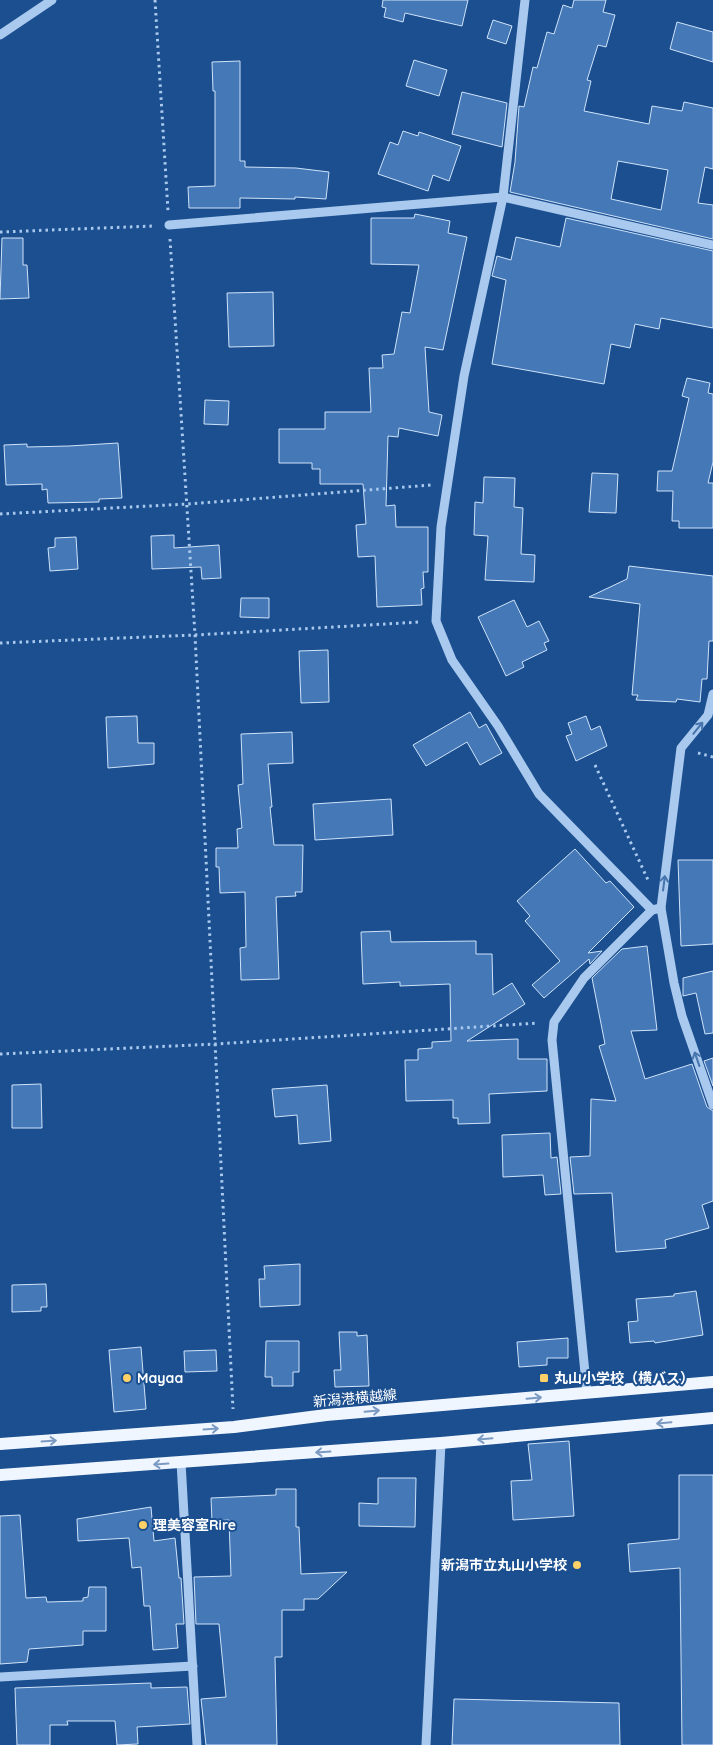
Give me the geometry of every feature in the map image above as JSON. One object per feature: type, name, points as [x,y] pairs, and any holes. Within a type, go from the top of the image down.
[{"type":"main road","name":"新潟港横越線","points":[[0,1444],[234,1427],[326,1415],[713,1382]]},
{"type":"main road","points":[[0,1475],[441,1443],[713,1418]]},
{"type":"street","points":[[0,35],[52,0]]},
{"type":"street","points":[[525,0],[503,197],[464,376],[441,527],[436,621],[452,660],[498,726],[540,794],[656,909]]},
{"type":"street","points":[[169,225],[503,197],[713,245]]},
{"type":"street","points":[[713,694],[708,715],[681,748],[656,909],[682,1016],[713,1104]]},
{"type":"street","points":[[587,1393],[552,1040],[554,1022],[584,978],[656,909]]},
{"type":"street","points":[[426,1745],[441,1443]]},
{"type":"street","points":[[181,1462],[197,1745]]},
{"type":"street","points":[[0,1677],[193,1666]]},
{"type":"path","points":[[156,0],[195,635],[234,1427]]},
{"type":"path","points":[[0,232],[169,225]]},
{"type":"path","points":[[0,514],[187,504],[448,484]]},
{"type":"path","points":[[0,643],[195,635],[436,621]]},
{"type":"path","points":[[596,765],[656,909]]},
{"type":"path","points":[[0,1054],[216,1044],[554,1022]]},
{"type":"building","points":[[383,0],[468,0],[462,26],[405,13],[403,22],[384,17],[386,8],[382,7]]},
{"type":"building","points":[[574,0],[606,0],[603,12],[615,15],[606,47],[598,45],[587,80],[591,81],[584,111],[649,124],[652,106],[682,111],[684,102],[713,108],[713,169],[705,167],[698,203],[713,205],[713,239],[510,192],[515,162],[519,106],[524,107],[533,67],[537,68],[547,32],[554,34],[563,5],[572,8]],"holes":[[[618,161],[668,170],[661,210],[611,199]]]},
{"type":"building","points":[[493,20],[512,26],[506,44],[487,38]]},
{"type":"building","points":[[677,22],[713,32],[713,62],[670,49]]},
{"type":"building","points":[[414,60],[447,70],[439,96],[406,86]]},
{"type":"building","points":[[240,61],[240,161],[245,161],[245,167],[296,168],[329,172],[326,199],[295,197],[295,199],[240,198],[240,208],[189,208],[188,187],[215,186],[215,91],[213,91],[212,62]]},
{"type":"building","points":[[462,92],[507,103],[502,147],[452,134]]},
{"type":"building","points":[[403,131],[418,136],[419,132],[461,146],[449,181],[433,175],[428,191],[378,174],[390,142],[398,145]]},
{"type":"building","points":[[415,214],[450,221],[448,233],[467,237],[443,350],[425,347],[429,412],[442,415],[438,436],[399,428],[398,437],[388,436],[386,506],[395,505],[396,527],[428,527],[428,572],[423,572],[422,605],[377,607],[375,556],[358,557],[356,525],[366,524],[363,484],[320,484],[320,469],[312,469],[312,463],[279,463],[279,429],[325,429],[325,412],[371,412],[369,368],[383,368],[382,355],[394,354],[402,312],[410,313],[419,265],[371,264],[371,218],[414,218]]},
{"type":"building","points":[[566,218],[713,251],[713,328],[661,318],[659,329],[635,324],[630,348],[611,344],[604,384],[492,364],[506,280],[492,276],[497,256],[511,260],[516,237],[560,247]]},
{"type":"building","points":[[2,238],[23,238],[23,265],[27,265],[29,298],[0,299]]},
{"type":"building","points":[[273,292],[274,346],[229,347],[227,293]]},
{"type":"building","points":[[687,378],[710,383],[708,393],[713,394],[713,462],[708,483],[713,483],[713,528],[679,528],[679,521],[672,521],[673,491],[657,491],[658,471],[672,471],[689,398],[682,396]]},
{"type":"building","points":[[205,400],[229,401],[228,425],[204,424]]},
{"type":"building","points":[[118,443],[122,498],[99,499],[99,502],[48,503],[47,489],[42,490],[42,484],[6,485],[4,445],[27,444],[27,447]]},
{"type":"building","points":[[592,473],[618,474],[616,513],[589,512]]},
{"type":"building","points":[[484,477],[515,478],[514,507],[523,508],[521,554],[535,555],[534,582],[485,580],[488,536],[474,535],[475,502],[483,503]]},
{"type":"building","points":[[174,535],[174,548],[219,545],[221,578],[202,579],[201,567],[152,569],[151,536]]},
{"type":"building","points":[[76,537],[78,569],[50,571],[48,548],[55,547],[55,538]]},
{"type":"building","points":[[629,566],[713,576],[713,641],[709,641],[707,679],[702,679],[700,702],[677,699],[676,702],[636,700],[638,695],[632,695],[640,604],[589,597],[627,579]]},
{"type":"building","points":[[241,598],[269,598],[269,618],[240,617]]},
{"type":"building","points":[[514,600],[527,627],[539,621],[549,641],[544,643],[547,650],[522,662],[524,667],[506,676],[478,617]]},
{"type":"building","points":[[328,650],[329,702],[301,703],[299,651]]},
{"type":"building","points":[[470,712],[479,728],[486,724],[502,753],[480,765],[467,742],[426,766],[413,745]]},
{"type":"building","points":[[137,716],[138,743],[154,743],[154,764],[108,768],[106,717]]},
{"type":"building","points":[[586,716],[591,730],[600,726],[607,746],[576,761],[566,736],[572,734],[568,723]]},
{"type":"building","points":[[292,732],[293,763],[268,764],[272,807],[270,807],[274,845],[303,845],[302,892],[295,892],[296,896],[276,897],[279,979],[241,980],[240,948],[246,947],[245,892],[220,893],[219,867],[216,867],[216,848],[238,848],[237,829],[242,828],[238,785],[243,784],[241,734]]},
{"type":"building","points":[[391,799],[393,835],[315,840],[313,804]]},
{"type":"building","points":[[575,849],[606,883],[610,881],[634,907],[588,953],[602,951],[590,964],[589,959],[544,998],[532,985],[560,961],[525,921],[530,916],[517,901]]},
{"type":"building","points":[[678,860],[713,860],[713,944],[681,946]]},
{"type":"building","points":[[390,931],[391,942],[476,941],[476,954],[492,954],[493,995],[512,983],[525,1004],[467,1041],[518,1039],[518,1059],[547,1059],[547,1091],[489,1094],[490,1123],[458,1124],[458,1118],[453,1118],[453,1100],[406,1101],[405,1060],[418,1060],[418,1049],[432,1048],[432,1042],[451,1041],[450,984],[400,986],[400,982],[363,984],[361,932]]},
{"type":"building","points":[[647,946],[657,1030],[631,1031],[645,1079],[692,1064],[707,1107],[713,1111],[713,1201],[702,1205],[709,1228],[665,1240],[666,1248],[616,1252],[612,1193],[574,1194],[570,1157],[590,1156],[591,1099],[616,1101],[599,1046],[605,1044],[592,978],[622,949]]},
{"type":"building","points":[[713,971],[713,1033],[705,1034],[696,993],[683,996],[683,978]]},
{"type":"building","points":[[713,1058],[713,1086],[704,1061]]},
{"type":"building","points":[[41,1084],[42,1128],[12,1128],[12,1085]]},
{"type":"building","points":[[327,1085],[331,1141],[299,1144],[297,1115],[275,1117],[272,1089]]},
{"type":"building","points":[[550,1133],[551,1158],[557,1157],[561,1194],[545,1195],[543,1175],[503,1177],[502,1135]]},
{"type":"building","points":[[300,1264],[300,1305],[260,1307],[259,1279],[265,1279],[264,1266]]},
{"type":"building","points":[[46,1284],[47,1307],[41,1307],[41,1311],[12,1312],[12,1285]]},
{"type":"building","points":[[696,1291],[703,1335],[655,1343],[654,1341],[630,1343],[628,1322],[638,1321],[636,1299],[674,1296],[674,1294]]},
{"type":"building","points":[[339,1332],[357,1332],[357,1336],[367,1335],[369,1386],[335,1387],[334,1370],[341,1370]]},
{"type":"building","points":[[568,1338],[568,1358],[547,1358],[547,1365],[519,1367],[517,1342]]},
{"type":"building","points":[[266,1341],[299,1341],[299,1372],[293,1372],[293,1386],[272,1386],[272,1377],[265,1377]]},
{"type":"building","points":[[141,1347],[146,1409],[114,1412],[109,1350]]},
{"type":"building","points":[[216,1350],[217,1371],[185,1372],[184,1351]]},
{"type":"building","points":[[569,1441],[574,1516],[513,1520],[511,1481],[532,1480],[528,1444]]},
{"type":"building","points":[[679,1475],[713,1475],[713,1745],[682,1745],[680,1568],[630,1572],[628,1544],[679,1539]]},
{"type":"building","points":[[378,1478],[416,1478],[415,1527],[359,1526],[359,1503],[378,1504]]},
{"type":"building","points":[[276,1489],[296,1489],[296,1527],[299,1527],[301,1574],[347,1572],[318,1599],[304,1599],[304,1610],[282,1610],[282,1657],[275,1657],[277,1745],[206,1745],[201,1699],[226,1697],[219,1624],[196,1624],[194,1577],[231,1576],[229,1520],[212,1521],[211,1498],[276,1495]]},
{"type":"building","points":[[151,1507],[154,1541],[175,1538],[179,1578],[181,1578],[184,1624],[176,1624],[178,1648],[153,1650],[150,1606],[144,1606],[141,1567],[132,1568],[129,1538],[78,1541],[77,1519]]},
{"type":"building","points":[[20,1515],[26,1598],[46,1597],[47,1602],[83,1601],[83,1598],[88,1597],[89,1587],[106,1587],[106,1631],[83,1631],[83,1645],[29,1649],[27,1662],[0,1664],[0,1516]]},
{"type":"building","points":[[151,1683],[151,1688],[187,1687],[190,1724],[137,1727],[138,1744],[117,1745],[115,1721],[67,1721],[68,1725],[50,1725],[50,1745],[17,1745],[15,1688]]},
{"type":"building","points":[[454,1699],[619,1703],[620,1745],[452,1745]]},
{"type":"place","name":"Mayaa","points":[[127,1378]]},
{"type":"place","name":"丸山小学校（横バス）","points":[[544,1378]]},
{"type":"place","name":"理美容室Rire","points":[[143,1525]]},
{"type":"place","name":"新潟市立丸山小学校","points":[[577,1565]]}]
